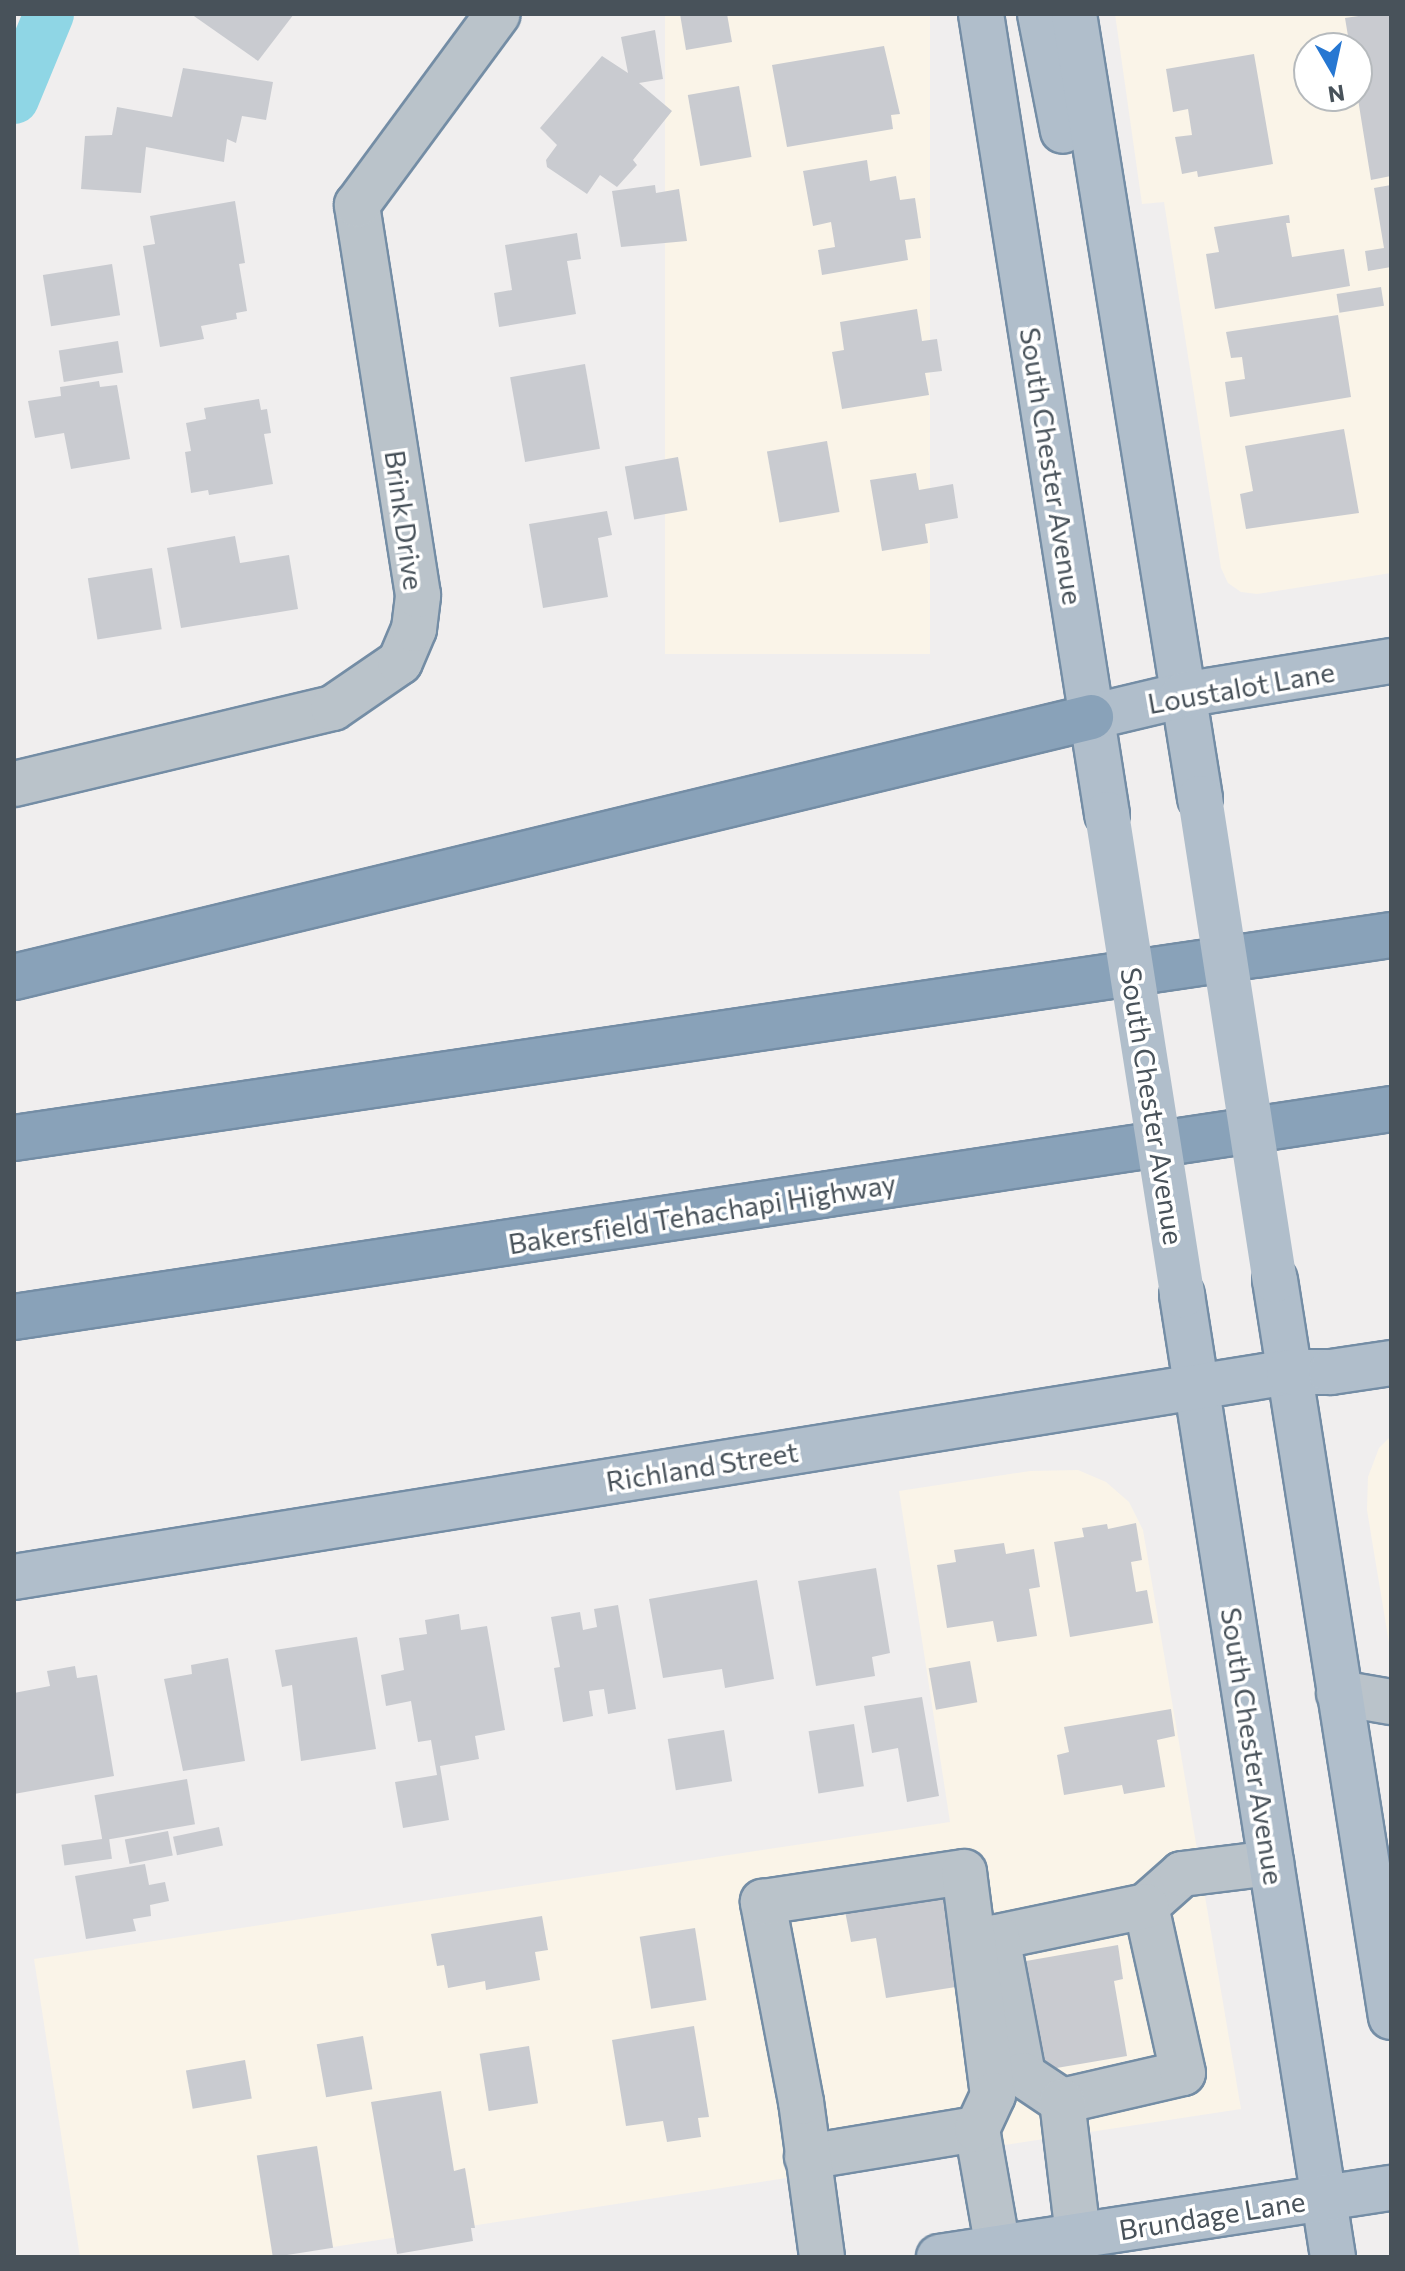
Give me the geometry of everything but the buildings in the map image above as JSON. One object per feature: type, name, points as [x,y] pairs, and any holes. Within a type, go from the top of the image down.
[{"type":"highway","points":[[14,977],[1091,717]]},
{"type":"highway","points":[[14,1138],[1391,935]]},
{"type":"highway","name":"Bakersfield Tehachapi Highway","points":[[14,1317],[1391,1109]]},
{"type":"main road","name":"South Chester Avenue","points":[[981,14],[1333,2257]]},
{"type":"main road","points":[[1040,14],[1072,176],[1109,252]]},
{"type":"main road","points":[[1074,14],[1109,252],[1200,798],[1391,2017]]},
{"type":"main road","name":"Loustalot Lane","points":[[1091,717],[1183,695],[1391,661]]},
{"type":"main road","name":"Richland Street","points":[[14,1577],[1289,1372],[1331,1372],[1391,1363]]},
{"type":"main road","name":"Brundage Lane","points":[[939,2257],[1391,2188]]},
{"type":"street","name":"Brink Drive","points":[[14,784],[333,708],[400,662],[414,629],[418,595],[357,205],[498,14]]},
{"type":"street","points":[[1339,1693],[1391,1702]]},
{"type":"street","points":[[1146,1906],[1183,2073],[1062,2101],[1023,2075],[997,1937],[1146,1906],[1182,1874],[1271,1863]]},
{"type":"street","points":[[822,2257],[801,2102],[763,1902],[964,1872],[993,2095],[977,2129],[998,2248]]},
{"type":"street","points":[[1062,2101],[1078,2236]]},
{"type":"street","points":[[807,2157],[977,2129]]},
{"type":"shaded area","points":[[665,14],[930,14],[930,654],[665,654]]},
{"type":"shaded area","points":[[1115,14],[1391,14],[1391,573],[1257,594],[1241,592],[1228,583],[1221,568],[1164,202],[1142,204]]},
{"type":"shaded area","points":[[1391,1436],[1391,1655],[1367,1510],[1368,1477],[1379,1448]]},
{"type":"shaded area","points":[[1078,1470],[1106,1482],[1129,1502],[1143,1530],[1241,2109],[267,2257],[80,2257],[34,1959],[950,1822],[899,1491],[1030,1471]]},
{"type":"waterway","points":[[14,99],[49,14]]}]
